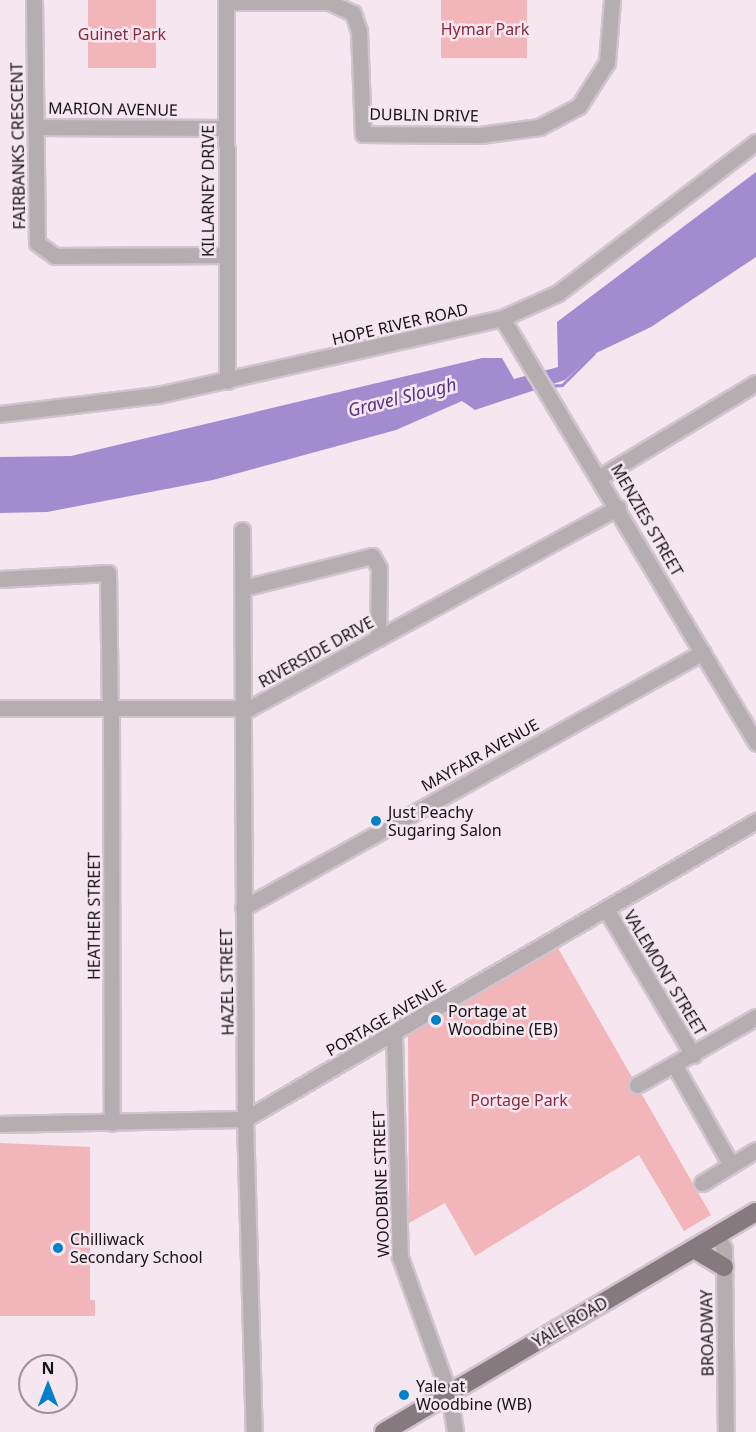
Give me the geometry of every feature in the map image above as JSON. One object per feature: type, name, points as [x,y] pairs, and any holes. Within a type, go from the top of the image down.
[{"type":"main road","name":"YALE ROAD","points":[[384,1432],[756,1212]]},
{"type":"main road","points":[[694,1249],[724,1267]]},
{"type":"street","name":"FAIRBANKS CRESCENT","points":[[34,0],[37,243],[55,256],[226,255]]},
{"type":"street","name":"DUBLIN DRIVE","points":[[226,1],[329,2],[353,13],[358,31],[363,134],[480,135],[539,127],[579,106],[607,62],[613,42],[612,0]]},
{"type":"street","name":"KILLARNEY DRIVE","points":[[226,1],[227,381]]},
{"type":"street","name":"MARION AVENUE","points":[[36,127],[226,128]]},
{"type":"street","name":"HOPE RIVER ROAD","points":[[0,414],[227,381],[502,318],[558,293],[756,142]]},
{"type":"street","name":"MENZIES STREET","points":[[502,318],[560,408],[756,743]]},
{"type":"street","points":[[600,477],[756,383]]},
{"type":"street","name":"RIVERSIDE DRIVE","points":[[0,708],[243,708],[378,638],[618,507]]},
{"type":"street","name":"HAZEL STREET","points":[[242,530],[245,1119],[254,1432]]},
{"type":"street","points":[[243,588],[372,556],[379,568],[378,638]]},
{"type":"street","name":"HEATHER STREET","points":[[0,579],[108,573],[111,709],[112,1123]]},
{"type":"street","name":"MAYFAIR AVENUE","points":[[243,908],[703,652]]},
{"type":"street","name":"PORTAGE AVENUE","points":[[0,1124],[245,1119],[394,1035],[756,821]]},
{"type":"street","name":"VALEMONT STREET","points":[[606,909],[693,1055]]},
{"type":"street","points":[[637,1085],[755,1023]]},
{"type":"street","name":"WOODBINE STREET","points":[[394,1035],[400,1257],[449,1393],[455,1432]]},
{"type":"street","points":[[675,1066],[731,1165]]},
{"type":"street","points":[[702,1183],[756,1150]]},
{"type":"street","name":"BROADWAY","points":[[718,1235],[724,1267],[726,1432]]},
{"type":"green space","name":"Guinet Park","points":[[88,0],[156,0],[156,68],[88,68]]},
{"type":"green space","name":"Hymar Park","points":[[441,0],[527,0],[527,58],[441,58]]},
{"type":"green space","name":"Portage Park","points":[[555,943],[711,1215],[684,1231],[639,1155],[475,1256],[445,1203],[409,1223],[408,1035]]},
{"type":"green space","points":[[0,1143],[90,1147],[90,1300],[95,1300],[95,1316],[0,1316]]},
{"type":"water","points":[[756,172],[756,257],[651,327],[592,355],[565,380],[475,410],[462,401],[396,430],[213,480],[47,512],[0,513],[0,457],[71,456],[482,358],[502,358],[514,379],[558,367],[557,322]]},
{"type":"waterway","name":"Gravel Slough","points":[[547,386],[562,385],[594,353]]},
{"type":"place","name":"Just Peachy Sugaring Salon","points":[[376,821]]},
{"type":"place","name":"Portage at Woodbine (EB)","points":[[436,1020]]},
{"type":"place","name":"Chilliwack Secondary School","points":[[58,1248]]},
{"type":"place","name":"Yale at Woodbine (WB)","points":[[404,1395]]}]
